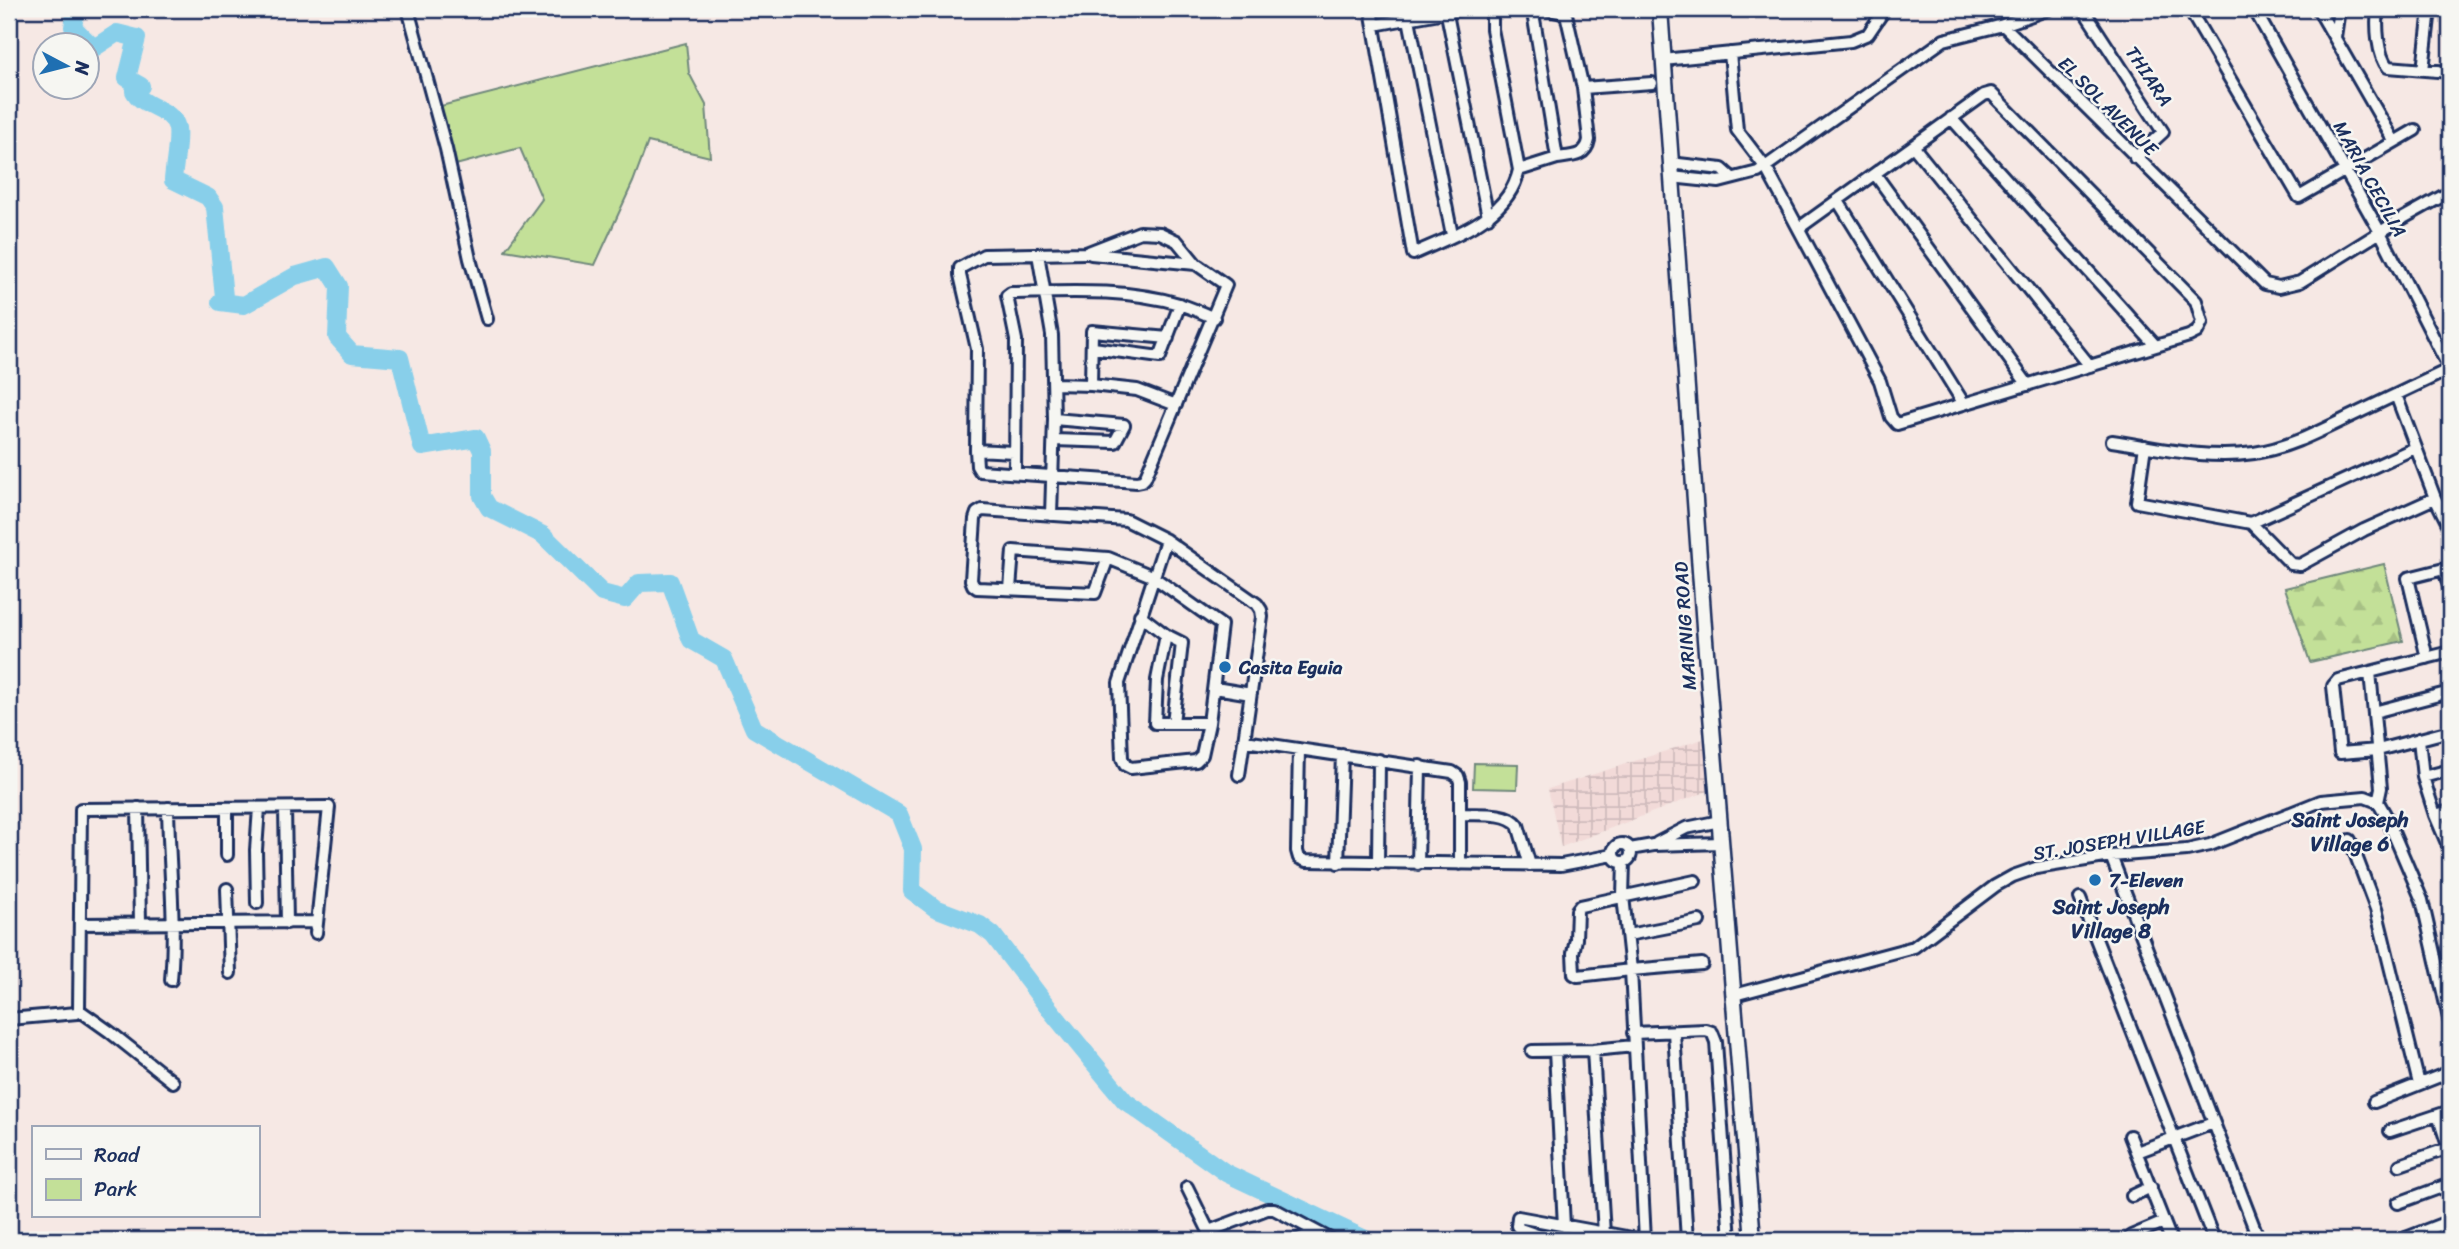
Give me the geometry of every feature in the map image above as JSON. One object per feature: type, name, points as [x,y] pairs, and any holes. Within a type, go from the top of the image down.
[{"type":"street","points":[[408,9],[446,149],[486,319]]},
{"type":"street","points":[[1371,9],[1413,254],[1488,217],[1516,184],[1519,170],[1492,29],[1492,9]]},
{"type":"street","points":[[1374,25],[1408,14],[1462,9]]},
{"type":"street","points":[[1535,9],[1534,19],[1557,158]]},
{"type":"street","points":[[1519,170],[1557,158],[1577,155],[1587,147],[1589,140],[1583,88],[1566,14],[1545,9]]},
{"type":"street","name":"MARINIG ROAD","points":[[1660,9],[1704,627],[1753,1240]]},
{"type":"street","points":[[1663,60],[1862,38],[1868,34],[1885,9]]},
{"type":"street","points":[[1671,170],[1722,169],[1732,178],[1749,176],[1766,168],[1944,40],[2003,25],[2049,9]]},
{"type":"street","name":"THIARA","points":[[2083,9],[2163,132],[2135,158]]},
{"type":"street","points":[[2189,9],[2298,197],[2415,130]]},
{"type":"street","name":"MARIA CECILIA","points":[[2254,9],[2380,232],[2450,370]]},
{"type":"street","points":[[2318,9],[2394,141]]},
{"type":"street","points":[[2334,37],[2339,9]]},
{"type":"street","points":[[2378,9],[2384,63],[2388,67],[2450,72]]},
{"type":"street","points":[[2423,70],[2430,9]]},
{"type":"street","points":[[1447,10],[1488,217]]},
{"type":"street","points":[[1408,14],[1452,235]]},
{"type":"street","name":"EL SOL AVENUE","points":[[2003,25],[2265,284],[2290,286],[2300,282],[2450,192]]},
{"type":"street","points":[[1730,53],[1738,130],[1766,168],[1799,228],[1881,381],[1891,417],[1897,424],[2197,332],[2202,322],[2196,301],[1991,93],[1951,118],[1799,228]]},
{"type":"street","points":[[1583,88],[1652,83]]},
{"type":"street","points":[[1951,118],[2155,345]]},
{"type":"street","points":[[1913,146],[2090,366]]},
{"type":"street","points":[[1875,174],[2028,384]]},
{"type":"street","points":[[1838,201],[1964,404]]},
{"type":"street","points":[[1086,253],[1140,232],[1160,233],[1177,241],[1196,264],[1226,285],[1142,481],[980,471],[976,450],[977,349],[960,275],[960,268],[964,264],[984,255],[1086,253],[1196,264]]},
{"type":"street","points":[[1038,254],[1052,335],[1054,440],[1051,515]]},
{"type":"street","points":[[1015,473],[1016,340],[1007,296],[1011,293],[1043,292],[1144,296],[1180,304],[1214,318]]},
{"type":"street","points":[[1093,348],[1160,357],[1180,304]]},
{"type":"street","points":[[1091,385],[1092,331],[1168,338]]},
{"type":"street","points":[[2112,441],[2210,455],[2254,453],[2279,448],[2450,370]]},
{"type":"street","points":[[1054,384],[1137,390],[1176,405]]},
{"type":"street","points":[[2396,395],[2435,498],[2450,528]]},
{"type":"street","points":[[1054,419],[1125,422],[1115,442],[1054,440]]},
{"type":"street","points":[[2145,446],[2137,502],[2251,523],[2415,448]]},
{"type":"street","points":[[976,450],[1014,453]]},
{"type":"street","points":[[2251,523],[2286,560],[2300,565],[2364,530],[2435,498]]},
{"type":"street","points":[[1108,558],[1095,593],[977,588],[972,585],[977,513],[982,510],[1126,520],[1166,540],[1261,610],[1239,775]]},
{"type":"street","points":[[1010,589],[1013,551],[1108,558],[1152,576],[1221,625],[1215,688],[1200,759],[1131,768],[1125,765],[1122,758],[1119,683],[1152,576],[1166,540]]},
{"type":"street","points":[[2427,658],[2408,578],[2444,569],[2450,590]]},
{"type":"street","points":[[1140,615],[1181,643],[1173,723]]},
{"type":"street","points":[[1166,635],[1157,680],[1155,723],[1209,723]]},
{"type":"street","points":[[2450,652],[2338,680],[2333,686],[2340,753],[2378,750],[2450,731]]},
{"type":"street","points":[[2370,672],[2381,788],[2378,802],[2404,855],[2421,900],[2450,1023]]},
{"type":"street","points":[[1215,688],[1251,694]]},
{"type":"street","points":[[2374,712],[2450,692]]},
{"type":"street","points":[[2419,739],[2423,777],[2450,850]]},
{"type":"street","points":[[1245,741],[1452,772],[1458,776],[1460,782],[1460,864]]},
{"type":"street","points":[[1299,749],[1298,858],[1306,862],[1561,865],[1613,855]]},
{"type":"street","points":[[1338,863],[1342,755]]},
{"type":"street","points":[[1378,863],[1379,760]]},
{"type":"street","points":[[1418,864],[1420,766]]},
{"type":"street","points":[[2423,777],[2450,770]]},
{"type":"street","name":"ST. JOSEPH VILLAGE","points":[[1734,995],[1914,947],[2013,876],[2036,869],[2111,856],[2187,850],[2210,845],[2321,801],[2365,796],[2378,802]]},
{"type":"street","points":[[79,1010],[81,809],[329,807],[317,928],[287,923],[80,923]]},
{"type":"street","points":[[138,808],[140,923]]},
{"type":"street","points":[[168,808],[171,831],[171,980]]},
{"type":"street","points":[[227,808],[227,855]]},
{"type":"street","points":[[257,903],[256,850],[259,808]]},
{"type":"street","points":[[285,808],[287,923]]},
{"type":"street","points":[[2435,815],[2450,811]]},
{"type":"street","points":[[1461,814],[1515,820],[1530,865]]},
{"type":"street","points":[[1653,845],[1686,828],[1720,821]]},
{"type":"street","points":[[2350,840],[2376,909],[2419,1084]]},
{"type":"street","points":[[1630,849],[1653,845],[1722,843]]},
{"type":"street","points":[[1624,862],[1616,860],[1614,849],[1618,845],[1626,845],[1630,849]]},
{"type":"street","points":[[1551,1240],[1520,1229],[1516,1220],[1518,1217],[1644,1240],[1633,996],[1623,896],[1624,862],[1629,858],[1630,849]]},
{"type":"street","points":[[2111,856],[2259,1240]]},
{"type":"street","points":[[1695,881],[1580,906],[1577,910],[1572,965],[1574,974],[1578,976],[1702,964]]},
{"type":"street","points":[[227,889],[230,973]]},
{"type":"street","points":[[2080,898],[2214,1240]]},
{"type":"street","points":[[1628,935],[1699,921]]},
{"type":"street","points":[[9,1019],[77,1013],[79,1010]]},
{"type":"street","points":[[79,1010],[173,1082]]},
{"type":"street","points":[[1674,1032],[1687,1240]]},
{"type":"street","points":[[1633,1033],[1712,1032],[1716,1042],[1730,1240]]},
{"type":"street","points":[[1532,1051],[1634,1046]]},
{"type":"street","points":[[1592,1050],[1604,1234]]},
{"type":"street","points":[[1555,1051],[1564,1226]]},
{"type":"street","points":[[2374,1102],[2450,1072]]},
{"type":"street","points":[[2390,1131],[2450,1111]]},
{"type":"street","points":[[2400,1165],[2450,1150],[2438,1115]]},
{"type":"street","points":[[2137,1152],[2213,1123]]},
{"type":"street","points":[[2130,1136],[2171,1240]]},
{"type":"street","points":[[2398,1203],[2450,1184]]},
{"type":"street","points":[[1187,1187],[1211,1236],[1267,1209],[1274,1209],[1332,1240]]},
{"type":"street","points":[[2132,1196],[2151,1187]]},
{"type":"street","points":[[2406,1238],[2450,1221]]},
{"type":"street","points":[[2132,1240],[2131,1236],[2164,1222]]},
{"type":"street","points":[[1296,1240],[1316,1232]]},
{"type":"shaded area","points":[[1703,739],[1711,790],[1561,847],[1548,789]]},
{"type":"green space","points":[[686,43],[689,73],[706,105],[710,157],[648,142],[595,265],[505,250],[542,199],[520,148],[448,167],[433,108]]},
{"type":"green space","points":[[2384,564],[2403,641],[2310,662],[2285,588]]},
{"type":"green space","points":[[1474,763],[1518,764],[1517,789],[1473,788]]},
{"type":"waterway","points":[[76,9],[73,27],[94,48],[117,33],[137,38],[127,78],[141,86],[134,91],[138,97],[174,121],[177,140],[173,180],[208,197],[215,207],[224,297],[220,302],[244,305],[295,276],[327,267],[339,286],[337,337],[352,354],[400,358],[422,447],[476,438],[482,451],[482,496],[489,508],[543,535],[602,593],[625,599],[639,583],[670,582],[691,640],[724,659],[754,729],[899,814],[913,849],[912,891],[935,908],[980,925],[993,935],[1125,1101],[1226,1173],[1367,1240]]},
{"type":"place","name":"Casita Eguia","points":[[1225,667]]},
{"type":"place","name":"7-Eleven","points":[[2095,880]]},
{"type":"district","name":"Saint Joseph Village 6","points":[[2350,832]]},
{"type":"district","name":"Saint Joseph Village 8","points":[[2111,919]]}]
